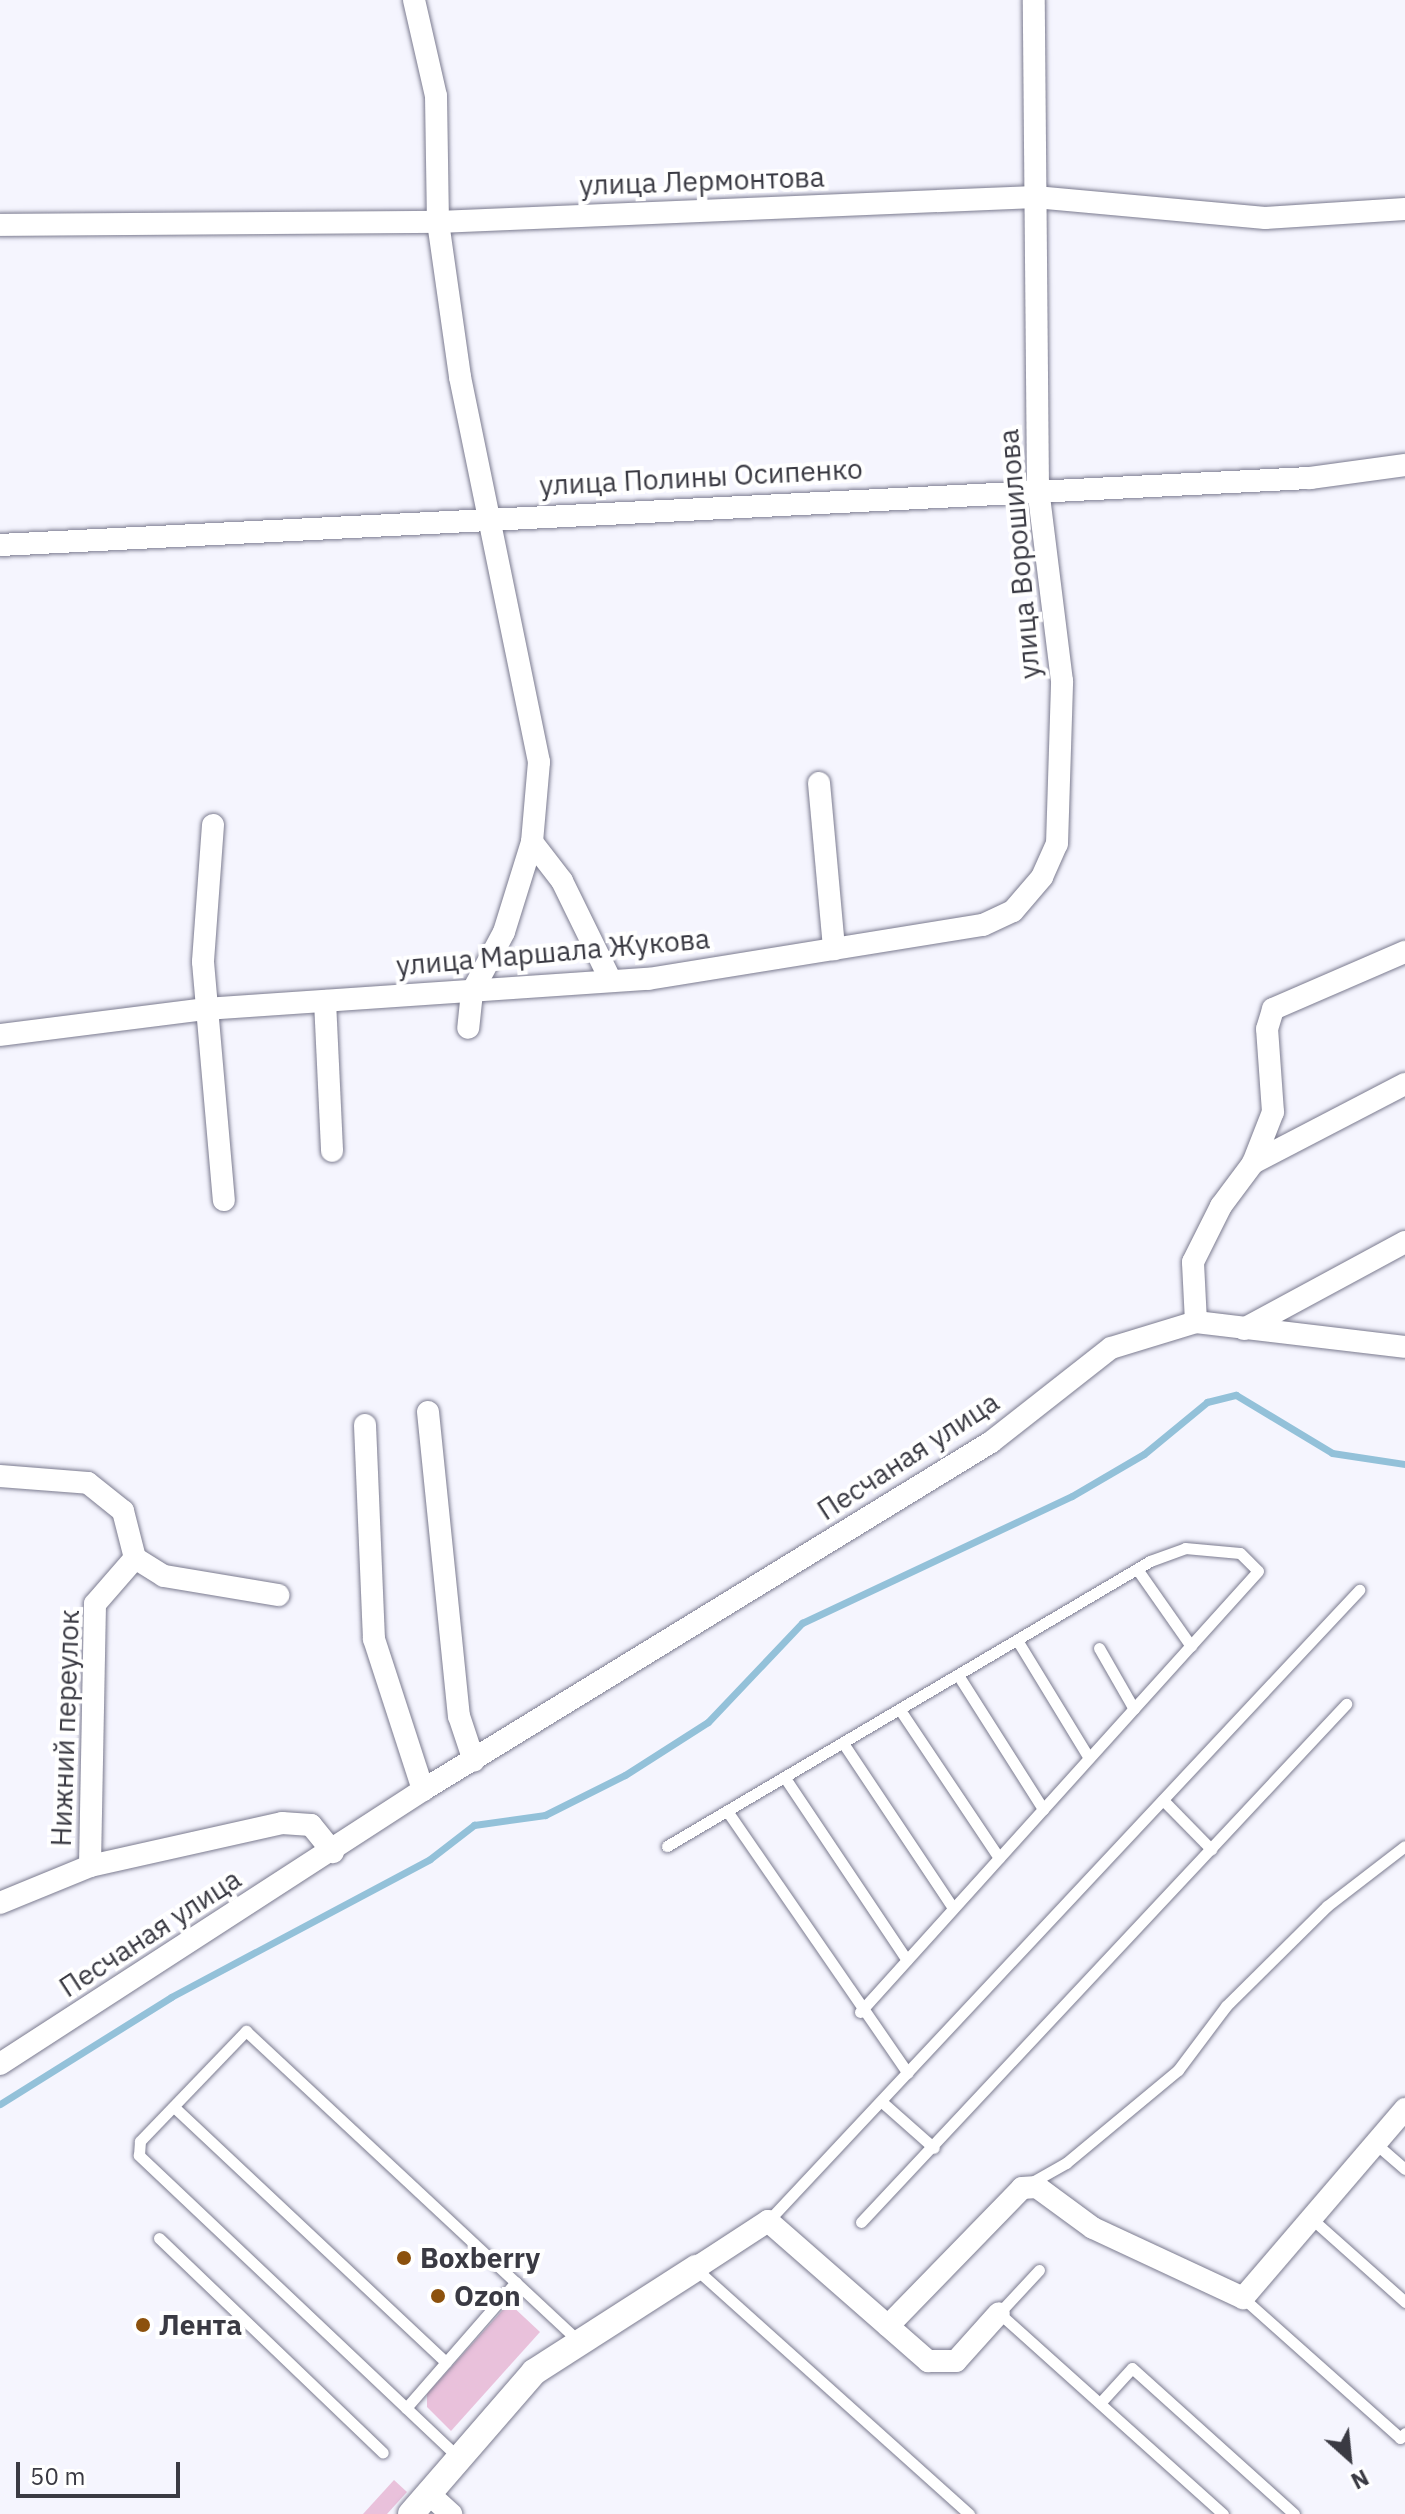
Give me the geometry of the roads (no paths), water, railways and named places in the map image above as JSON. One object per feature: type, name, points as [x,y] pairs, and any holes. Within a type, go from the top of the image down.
[{"type":"street","points":[[414,0],[436,96],[438,222],[485,518],[539,762],[532,842],[504,932],[472,992],[468,1028]]},
{"type":"street","name":"улица Ворошилова","points":[[983,925],[1013,911],[1042,877],[1057,844],[1062,681],[1038,488],[1034,0]]},
{"type":"street","name":"улица Лермонтова","points":[[0,225],[438,222],[1035,197],[1265,218],[1405,209]]},
{"type":"street","name":"улица Полины Осипенко","points":[[0,545],[1038,488],[1310,478],[1405,465]]},
{"type":"street","points":[[819,783],[834,949]]},
{"type":"street","points":[[213,825],[205,1009],[224,1200]]},
{"type":"street","points":[[532,842],[562,881],[610,979]]},
{"type":"street","name":"улица Маршала Жукова","points":[[0,1035],[205,1009],[472,992],[610,979],[834,949],[983,925]]},
{"type":"street","points":[[1196,1322],[1193,1262],[1221,1206],[1253,1163],[1273,1112],[1267,1029],[1273,1009],[1405,952]]},
{"type":"street","points":[[325,1001],[332,1151]]},
{"type":"street","points":[[1253,1163],[1405,1084]]},
{"type":"street","points":[[1244,1329],[1405,1242]]},
{"type":"street","name":"Песчаная улица","points":[[0,2064],[333,1852],[423,1790],[991,1442],[1111,1348],[1196,1322],[1405,1347]]},
{"type":"street","points":[[428,1412],[459,1716],[474,1761]]},
{"type":"street","points":[[365,1425],[374,1639],[423,1790]]},
{"type":"street","points":[[0,1476],[88,1483],[123,1511],[135,1558],[164,1576],[278,1595]]},
{"type":"street","name":"Нижний переулок","points":[[90,1866],[95,1604],[135,1558]]},
{"type":"street","name":"Песчаная улица","points":[[0,1903],[90,1866],[282,1823],[311,1825],[333,1852]]},
{"type":"street","points":[[888,2326],[1022,2188],[1037,2187],[1093,2228],[1243,2298],[1405,2109]]},
{"type":"street","points":[[411,2514],[534,2372],[768,2221],[928,2361],[956,2361],[999,2313]]},
{"type":"street","points":[[429,2494],[451,2514]]},
{"type":"lane","points":[[667,1846],[1137,1569],[1185,1548],[1212,1548],[1240,1553],[1258,1571],[860,2012]]},
{"type":"lane","points":[[1137,1569],[1191,1646]]},
{"type":"lane","points":[[768,2221],[1359,1590]]},
{"type":"lane","points":[[1017,1640],[1089,1758]]},
{"type":"lane","points":[[1099,1648],[1134,1709]]},
{"type":"lane","points":[[958,1675],[1043,1809]]},
{"type":"lane","points":[[861,2222],[934,2148],[1346,1704]]},
{"type":"lane","points":[[900,1710],[999,1858]]},
{"type":"lane","points":[[843,1743],[953,1908]]},
{"type":"lane","points":[[785,1778],[907,1960]]},
{"type":"lane","points":[[1163,1800],[1211,1849]]},
{"type":"lane","points":[[727,1811],[860,2012],[908,2073]]},
{"type":"lane","points":[[1022,2188],[1066,2163],[1178,2070],[1226,2006],[1316,1917],[1405,1846]]},
{"type":"lane","points":[[459,2459],[139,2155],[140,2141],[246,2031],[581,2342]]},
{"type":"lane","points":[[882,2102],[934,2148]]},
{"type":"lane","points":[[174,2107],[446,2362]]},
{"type":"lane","points":[[1376,2144],[1405,2169]]},
{"type":"lane","points":[[1312,2219],[1405,2302]]},
{"type":"lane","points":[[159,2238],[383,2453]]},
{"type":"lane","points":[[696,2268],[969,2514]]},
{"type":"lane","points":[[1039,2270],[999,2313],[1223,2514]]},
{"type":"lane","points":[[406,2408],[516,2282]]},
{"type":"lane","points":[[1243,2298],[1400,2438],[1405,2433]]},
{"type":"lane","points":[[1100,2403],[1132,2368],[1294,2514]]},
{"type":"waterway","points":[[0,2104],[171,1997],[430,1859],[474,1825],[545,1815],[625,1775],[708,1722],[802,1623],[1072,1496],[1144,1454],[1207,1402],[1236,1395],[1332,1453],[1405,1464]]},
{"type":"place","name":"Boxberry","points":[[404,2258]]},
{"type":"place","name":"Ozon","points":[[438,2296]]},
{"type":"place","name":"Лента","points":[[143,2325]]}]
